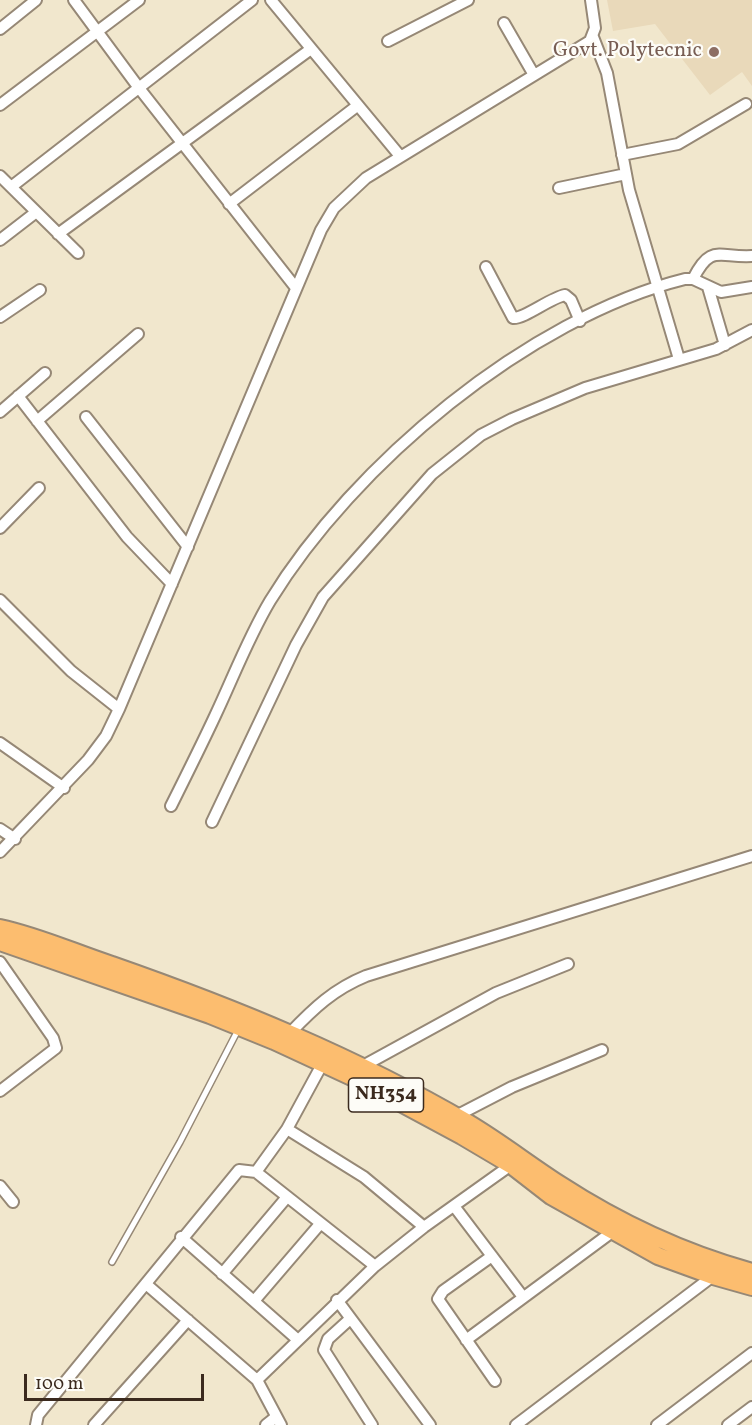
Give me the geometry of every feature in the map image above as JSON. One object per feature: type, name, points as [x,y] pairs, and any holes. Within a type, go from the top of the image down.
[{"type":"highway","name":"NH354","points":[[0,927],[215,1001],[290,1033],[326,1058],[511,1165],[551,1196],[612,1232],[658,1256],[712,1276],[752,1287]]},
{"type":"highway","name":"NH354","points":[[0,942],[326,1058],[363,1066],[456,1116],[514,1151],[559,1184],[618,1219],[664,1243],[752,1272]]},
{"type":"street","points":[[0,29],[36,0]]},
{"type":"street","points":[[74,0],[139,88],[296,288]]},
{"type":"street","points":[[0,105],[140,0]]},
{"type":"street","points":[[11,187],[252,0]]},
{"type":"street","points":[[271,0],[400,156]]},
{"type":"street","points":[[388,41],[468,0]]},
{"type":"street","points":[[591,0],[594,37],[607,74],[626,174],[656,286],[679,359]]},
{"type":"street","points":[[504,23],[534,75]]},
{"type":"street","points":[[0,852],[64,788],[106,736],[321,230],[334,208],[366,178],[586,45],[594,37]]},
{"type":"street","points":[[58,234],[311,49]]},
{"type":"street","points":[[622,155],[678,144],[746,104]]},
{"type":"street","points":[[229,204],[357,106]]},
{"type":"street","points":[[559,188],[626,174]]},
{"type":"street","points":[[0,176],[78,253]]},
{"type":"street","points":[[0,240],[35,213]]},
{"type":"street","points":[[693,279],[703,260],[712,254],[752,256]]},
{"type":"street","points":[[486,267],[513,318],[519,318],[540,304],[565,295],[571,300],[580,321]]},
{"type":"street","points":[[171,806],[270,601],[309,547],[389,458],[440,410],[522,351],[637,292],[693,279],[708,287],[728,292],[752,287]]},
{"type":"street","points":[[708,287],[725,345]]},
{"type":"street","points":[[0,317],[40,290]]},
{"type":"street","points":[[213,822],[296,645],[323,597],[432,474],[481,435],[513,419],[585,388],[725,345],[752,330]]},
{"type":"street","points":[[37,421],[138,334]]},
{"type":"street","points":[[0,412],[45,373]]},
{"type":"street","points":[[18,396],[127,537],[172,584]]},
{"type":"street","points":[[86,417],[188,547]]},
{"type":"street","points":[[0,528],[39,489]]},
{"type":"street","points":[[0,600],[71,671],[119,710]]},
{"type":"street","points":[[0,743],[64,788]]},
{"type":"street","points":[[0,829],[15,839]]},
{"type":"street","points":[[290,1033],[324,999],[347,984],[366,976],[752,856]]},
{"type":"street","points":[[0,962],[53,1038],[56,1048],[0,1091]]},
{"type":"street","points":[[363,1066],[496,993],[568,964]]},
{"type":"street","points":[[456,1116],[512,1086],[602,1050]]},
{"type":"street","points":[[256,1172],[286,1129],[326,1058]]},
{"type":"street","points":[[286,1129],[363,1178],[424,1227]]},
{"type":"street","points":[[257,1380],[337,1300],[375,1266],[424,1227],[511,1165]]},
{"type":"street","points":[[36,1425],[38,1415],[146,1284],[181,1237],[239,1170],[256,1172],[375,1266]]},
{"type":"street","points":[[0,1186],[13,1202]]},
{"type":"street","points":[[222,1274],[287,1197]]},
{"type":"street","points":[[454,1206],[523,1297]]},
{"type":"street","points":[[254,1301],[320,1224]]},
{"type":"street","points":[[466,1340],[612,1232]]},
{"type":"street","points":[[181,1237],[298,1340]]},
{"type":"street","points":[[492,1256],[439,1295],[440,1303],[495,1380]]},
{"type":"street","points":[[516,1425],[712,1276]]},
{"type":"street","points":[[146,1284],[257,1380],[279,1421],[266,1425]]},
{"type":"street","points":[[337,1300],[430,1425]]},
{"type":"street","points":[[350,1319],[328,1340],[324,1350],[372,1425]]},
{"type":"street","points":[[94,1425],[188,1320]]},
{"type":"street","points":[[657,1425],[752,1353]]},
{"type":"street","points":[[728,1425],[752,1407]]},
{"type":"lane","points":[[112,1262],[180,1142],[239,1027]]},
{"type":"shaded area","name":"Govt. Polytecnic","points":[[607,0],[752,0],[752,86],[742,72],[710,95],[655,24],[613,31]]},
{"type":"place","name":"Govt. Polytecnic","points":[[714,52]]}]
